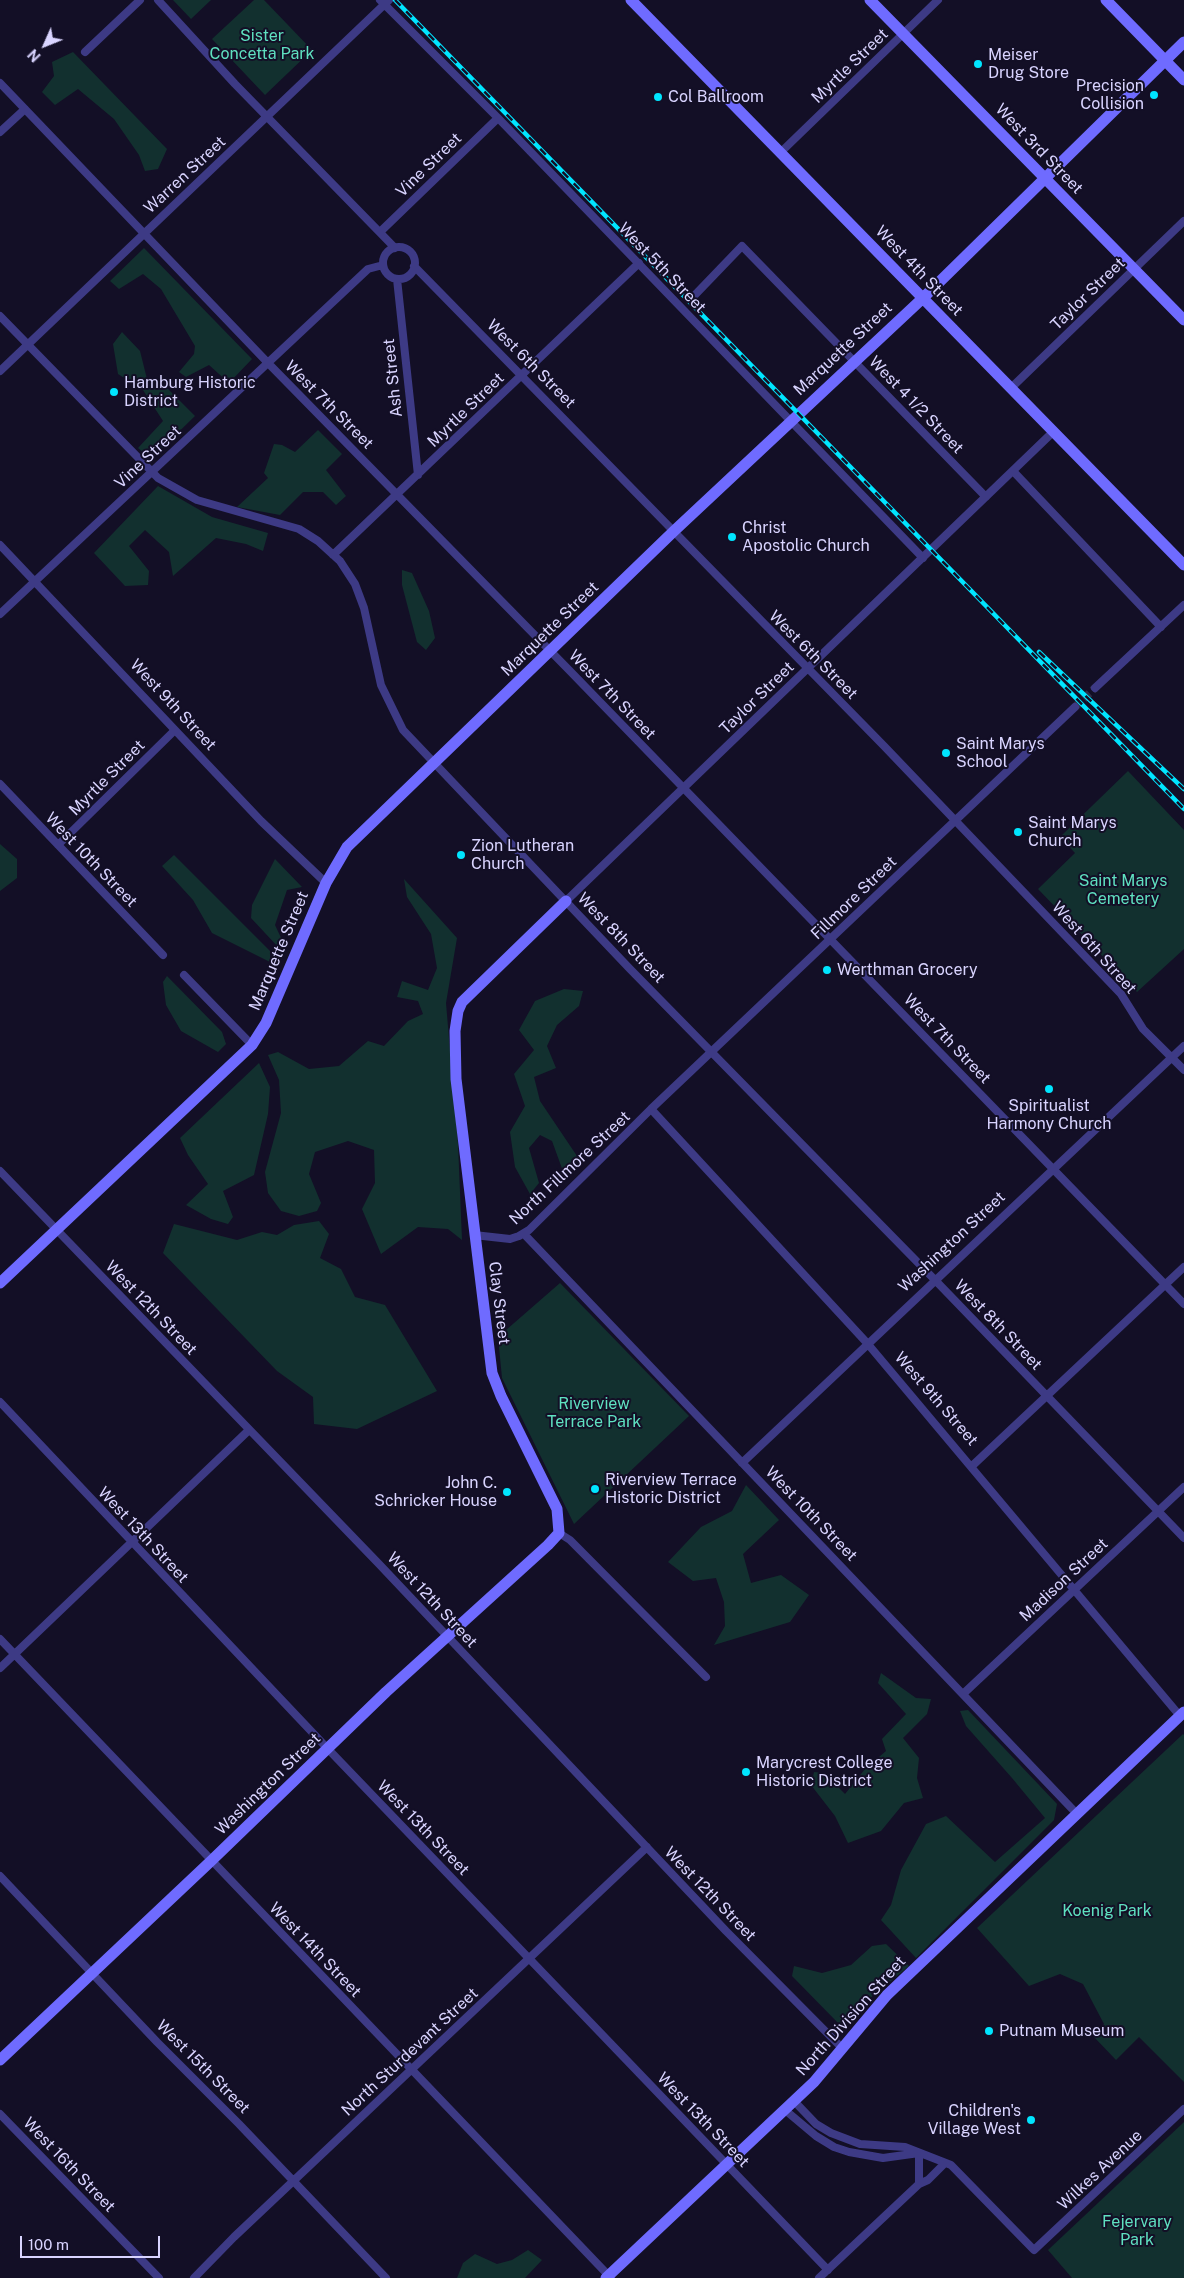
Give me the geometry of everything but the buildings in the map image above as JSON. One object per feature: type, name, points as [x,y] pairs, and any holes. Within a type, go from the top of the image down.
[{"type":"street","points":[[84,52],[140,0]]},
{"type":"street","points":[[158,0],[395,248],[408,250],[414,258],[414,266],[407,276],[397,279],[387,274],[383,265],[385,255],[395,248]]},
{"type":"street","name":"West 4th Street","points":[[631,0],[1184,565]]},
{"type":"street","name":"West 3rd Street","points":[[870,0],[1184,320]]},
{"type":"street","name":"Myrtle Street","points":[[781,152],[938,0]]},
{"type":"street","points":[[1106,0],[1184,80]]},
{"type":"street","name":"Warren Street","points":[[0,371],[384,2]]},
{"type":"street","name":"West 5th Street","points":[[384,2],[923,558]]},
{"type":"street","name":"Marquette Street","points":[[0,1283],[252,1045],[266,1023],[326,883],[347,847],[674,531],[923,298],[1184,42]]},
{"type":"street","name":"West 7th Street","points":[[0,83],[268,363],[832,939],[1184,1304]]},
{"type":"street","points":[[0,132],[25,109]]},
{"type":"street","name":"Vine Street","points":[[380,232],[498,118]]},
{"type":"street","name":"Taylor Street","points":[[1011,388],[1184,221]]},
{"type":"street","name":"West 4 1/2 Street","points":[[692,298],[742,246],[986,497]]},
{"type":"street","name":"Myrtle Street","points":[[333,555],[638,264]]},
{"type":"street","name":"Vine Street","points":[[0,614],[368,269],[383,265]]},
{"type":"street","name":"West 6th Street","points":[[414,266],[523,375],[955,820],[1121,994],[1143,1029],[1184,1070]]},
{"type":"street","name":"Ash Street","points":[[397,279],[418,475]]},
{"type":"street","name":"West 8th Street","points":[[0,316],[152,472],[172,488],[197,500],[299,529],[318,541],[340,561],[355,584],[364,608],[381,685],[403,730],[711,1052],[1047,1395],[1184,1538]]},
{"type":"street","name":"Taylor Street","points":[[566,901],[1054,431]]},
{"type":"street","points":[[1013,472],[1161,626]]},
{"type":"street","name":"West 9th Street","points":[[0,545],[261,821],[326,883]]},
{"type":"street","points":[[1095,688],[1184,605]]},
{"type":"street","name":"Fillmore Street","points":[[651,1109],[1075,707]]},
{"type":"street","name":"Myrtle Street","points":[[58,845],[175,730]]},
{"type":"street","name":"West 10th Street","points":[[0,784],[162,955]]},
{"type":"street","name":"Clay Street","points":[[559,1533],[557,1509],[501,1396],[492,1373],[456,1079],[455,1031],[458,1011],[462,1002],[566,901]]},
{"type":"street","points":[[184,975],[252,1045]]},
{"type":"street","name":"Washington Street","points":[[742,1463],[867,1343],[1054,1170],[1184,1046]]},
{"type":"street","name":"West 9th Street","points":[[651,1109],[867,1343],[1183,1716]]},
{"type":"street","name":"North Fillmore Street","points":[[474,1235],[510,1239],[524,1234],[651,1109]]},
{"type":"street","name":"West 12th Street","points":[[0,1171],[250,1430],[726,1931],[842,2049]]},
{"type":"street","name":"West 10th Street","points":[[524,1234],[1077,1814]]},
{"type":"street","points":[[972,1466],[1184,1267]]},
{"type":"street","name":"West 13th Street","points":[[0,1402],[328,1749],[828,2270]]},
{"type":"street","points":[[0,1668],[250,1430]]},
{"type":"street","name":"Madison Street","points":[[963,1694],[1184,1487]]},
{"type":"street","points":[[559,1533],[570,1540],[706,1678]]},
{"type":"street","name":"Washington Street","points":[[0,2060],[446,1636],[559,1533]]},
{"type":"street","name":"West 14th Street","points":[[0,1639],[609,2277]]},
{"type":"street","name":"North Division Street","points":[[609,2277],[726,2164],[795,2102],[887,1995],[1183,1716]]},
{"type":"street","name":"North Sturdevant Street","points":[[194,2278],[294,2181],[647,1848]]},
{"type":"street","name":"West 15th Street","points":[[0,1876],[386,2278]]},
{"type":"street","points":[[795,2102],[816,2124],[831,2133],[860,2144],[905,2147],[945,2163],[928,2180],[919,2184],[819,2278]]},
{"type":"street","name":"Wilkes Avenue","points":[[945,2163],[957,2170],[1034,2250],[1184,2109]]},
{"type":"street","points":[[786,2110],[816,2136],[834,2147],[883,2158],[919,2153]]},
{"type":"street","name":"West 16th Street","points":[[0,2114],[159,2278]]},
{"type":"street","points":[[919,2153],[919,2184]]},
{"type":"green space","points":[[173,0],[211,0],[191,19]]},
{"type":"green space","name":"Sister Concetta Park","points":[[254,0],[264,0],[312,50],[265,95],[212,39]]},
{"type":"green space","points":[[73,52],[167,149],[158,169],[145,171],[139,155],[114,119],[78,89],[55,105],[42,92],[54,76],[52,62]]},
{"type":"green space","points":[[144,248],[252,359],[229,383],[209,365],[186,377],[179,372],[194,354],[195,346],[161,289],[143,274],[119,289],[110,281]]},
{"type":"green space","points":[[122,332],[140,351],[147,379],[161,382],[195,416],[151,459],[138,448],[163,421],[143,390],[118,374],[113,344]]},
{"type":"green space","points":[[318,430],[342,454],[326,470],[346,496],[336,505],[323,492],[303,492],[280,515],[237,507],[268,478],[264,473],[274,444],[282,445],[295,452]]},
{"type":"green space","points":[[158,486],[212,517],[268,533],[263,551],[246,544],[216,538],[173,576],[169,552],[145,530],[129,546],[149,571],[148,585],[125,586],[94,553]]},
{"type":"green space","points":[[402,570],[412,573],[429,611],[435,638],[426,650],[417,642],[402,585]]},
{"type":"green space","name":"Saint Marys Cemetery","points":[[1128,771],[1184,830],[1184,949],[1137,992],[1038,889],[1075,853],[1060,837]]},
{"type":"green space","points":[[0,844],[17,859],[17,878],[0,891]]},
{"type":"green space","points":[[174,855],[270,951],[270,962],[212,933],[193,900],[162,866]]},
{"type":"green space","points":[[275,859],[302,887],[287,890],[275,925],[283,942],[279,948],[251,918],[252,905]]},
{"type":"green space","points":[[404,879],[457,938],[446,1003],[458,1144],[462,1240],[448,1229],[418,1227],[381,1254],[362,1209],[375,1183],[374,1150],[348,1141],[315,1152],[309,1174],[321,1203],[317,1211],[299,1216],[281,1211],[268,1193],[265,1172],[281,1113],[279,1080],[268,1055],[278,1052],[309,1069],[339,1066],[368,1041],[384,1046],[408,1021],[423,1014],[418,1001],[397,997],[402,981],[428,990],[437,968],[431,934],[407,897]]},
{"type":"green space","points":[[167,976],[222,1032],[226,1044],[218,1052],[181,1031],[166,1005],[163,982]]},
{"type":"green space","points":[[564,989],[583,991],[579,1006],[557,1025],[547,1046],[556,1068],[534,1077],[540,1101],[579,1159],[564,1174],[552,1141],[540,1135],[529,1148],[539,1183],[530,1194],[515,1167],[510,1132],[525,1106],[514,1074],[534,1050],[519,1030],[535,1001]]},
{"type":"green space","points":[[259,1063],[270,1087],[268,1114],[254,1175],[223,1191],[233,1217],[228,1224],[211,1219],[186,1205],[208,1184],[188,1155],[180,1138]]},
{"type":"green space","points":[[319,1221],[329,1234],[320,1258],[341,1269],[355,1297],[385,1305],[437,1391],[357,1429],[314,1424],[313,1397],[277,1371],[163,1253],[174,1224],[237,1240],[262,1232],[277,1235],[294,1225]]},
{"type":"green space","name":"Riverview Terrace Park","points":[[560,1283],[689,1416],[574,1524],[502,1378],[498,1337]]},
{"type":"green space","points":[[746,1485],[779,1520],[743,1554],[751,1583],[781,1575],[809,1595],[790,1622],[714,1645],[725,1626],[724,1602],[716,1578],[693,1581],[668,1562],[701,1527],[732,1511]]},
{"type":"green space","points":[[881,1673],[916,1698],[931,1699],[927,1714],[903,1738],[919,1758],[917,1778],[923,1798],[904,1803],[881,1831],[848,1843],[835,1816],[811,1785],[814,1772],[824,1773],[845,1794],[865,1769],[886,1751],[882,1739],[906,1714],[878,1683]]},
{"type":"green space","points":[[968,1710],[1057,1804],[1054,1820],[916,1958],[881,1920],[891,1905],[901,1870],[926,1824],[946,1816],[995,1862],[1045,1818],[966,1726],[960,1711]]},
{"type":"green space","name":"Koenig Park","points":[[1183,1734],[1184,2082],[1139,2037],[1116,2060],[1094,2037],[1104,2024],[1083,1984],[1060,1974],[1029,1986],[977,1928]]},
{"type":"green space","points":[[886,1944],[909,1966],[839,2024],[792,1976],[794,1966],[822,1973],[851,1965],[872,1946]]},
{"type":"green space","name":"Fejervary Park","points":[[1184,2122],[1184,2278],[1072,2278],[1048,2250]]},
{"type":"green space","points":[[528,2250],[542,2260],[525,2278],[457,2278],[463,2263],[475,2254],[497,2264],[512,2260]]},
{"type":"tunnel","points":[[1075,707],[1095,688]]},
{"type":"railway","points":[[395,0],[1184,809]]},
{"type":"railway","points":[[1039,652],[1184,789]]},
{"type":"place","name":"Meiser Drug Store","points":[[978,64]]},
{"type":"place","name":"Precision Collision","points":[[1154,95]]},
{"type":"place","name":"Col Ballroom","points":[[658,97]]},
{"type":"place","name":"Hamburg Historic District","points":[[114,392]]},
{"type":"place","name":"Christ Apostolic Church","points":[[732,537]]},
{"type":"place","name":"Saint Marys School","points":[[946,753]]},
{"type":"place","name":"Saint Marys Church","points":[[1018,832]]},
{"type":"place","name":"Zion Lutheran Church","points":[[461,855]]},
{"type":"place","name":"Werthman Grocery","points":[[827,970]]},
{"type":"place","name":"Spiritualist Harmony Church","points":[[1049,1089]]},
{"type":"place","name":"Riverview Terrace Historic District","points":[[595,1489]]},
{"type":"place","name":"John C. Schricker House","points":[[507,1492]]},
{"type":"place","name":"Marycrest College Historic District","points":[[746,1772]]},
{"type":"place","name":"Putnam Museum","points":[[989,2031]]},
{"type":"place","name":"Children's Village West","points":[[1031,2120]]}]
